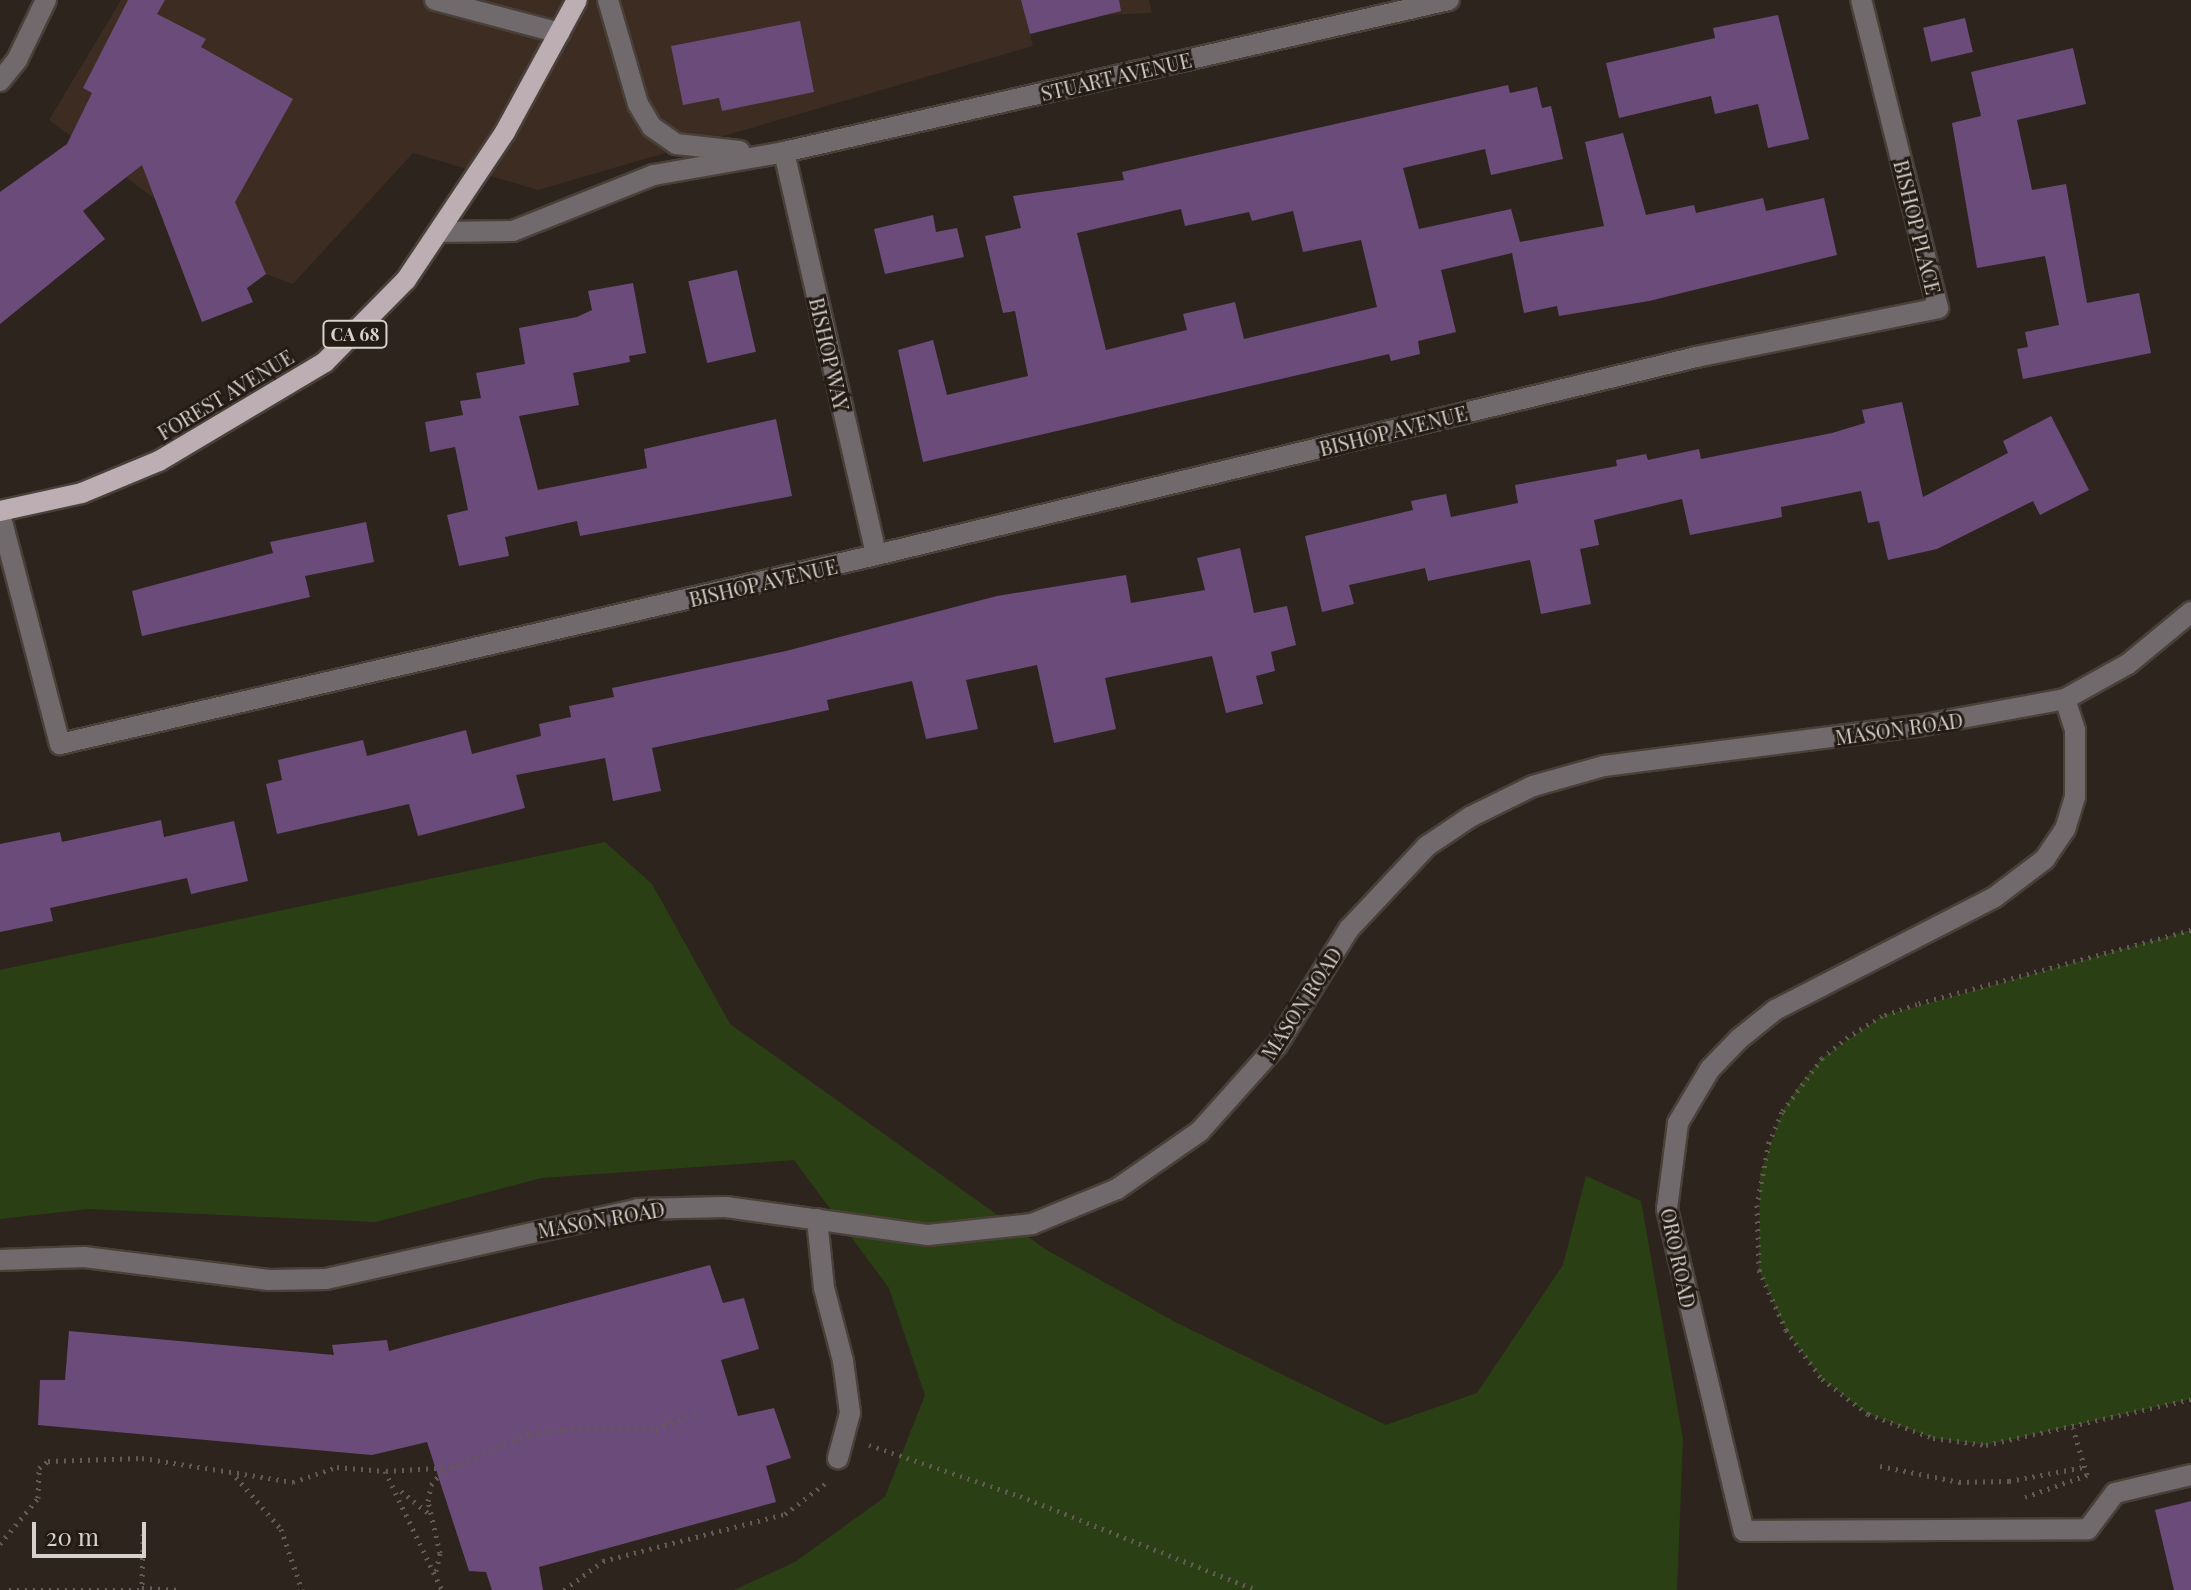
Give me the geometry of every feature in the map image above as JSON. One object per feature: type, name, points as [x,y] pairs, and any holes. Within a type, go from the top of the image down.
[{"type":"main road","name":"FOREST AVENUE","points":[[0,512],[82,493],[159,461],[325,362],[406,280],[505,132],[577,0]]},
{"type":"street","points":[[0,81],[17,60],[46,0]]},
{"type":"street","points":[[435,0],[560,33]]},
{"type":"street","name":"STUART AVENUE","points":[[608,0],[638,104],[652,127],[676,144],[706,150],[784,152]]},
{"type":"street","name":"STUART AVENUE","points":[[439,232],[513,231],[640,179],[784,152],[1448,0]]},
{"type":"street","name":"BISHOP PLACE","points":[[1696,357],[1938,308],[1861,0]]},
{"type":"street","name":"BISHOP WAY","points":[[784,152],[876,555]]},
{"type":"street","name":"BISHOP AVENUE","points":[[0,512],[60,744],[876,555],[1696,357]]},
{"type":"street","name":"MASON ROAD","points":[[0,1260],[84,1257],[269,1280],[326,1279],[638,1209],[726,1207],[928,1235],[983,1232],[1032,1224],[1117,1189],[1200,1131],[1241,1090],[1277,1045],[1349,929],[1392,880],[1470,817],[1533,786],[1604,766],[1918,726],[2065,699],[2128,664],[2191,612]]},
{"type":"street","name":"ORO ROAD","points":[[2065,699],[2075,730],[2075,797],[2065,829],[2045,859],[1995,897],[1775,1010],[1739,1039],[1704,1078],[1678,1123],[1667,1209],[1744,1531],[2088,1529],[2115,1493],[2191,1475]]},
{"type":"street","points":[[817,1219],[824,1288],[843,1361],[850,1413],[838,1458]]},
{"type":"path","points":[[2191,930],[1882,1016],[1822,1058],[1800,1084],[1778,1122],[1760,1175],[1759,1270],[1786,1330],[1822,1379],[1868,1414],[1933,1438],[1986,1445],[2073,1428],[2191,1399]]},
{"type":"path","points":[[0,1544],[38,1498],[39,1468],[48,1461],[142,1458],[236,1476],[293,1482],[337,1467],[385,1471],[446,1468],[529,1434],[564,1429],[656,1429],[698,1413]]},
{"type":"path","points":[[2073,1428],[2087,1475]]},
{"type":"path","points":[[864,1443],[1020,1496],[1256,1590]]},
{"type":"path","points":[[1880,1466],[1959,1482],[2009,1481],[2084,1467]]},
{"type":"path","points":[[435,1574],[440,1553],[432,1515],[431,1485],[446,1468]]},
{"type":"path","points":[[385,1471],[395,1486],[442,1590]]},
{"type":"path","points":[[564,1590],[603,1561],[785,1514],[816,1495],[830,1480],[818,1475]]},
{"type":"path","points":[[236,1476],[281,1529],[302,1590]]},
{"type":"path","points":[[395,1486],[432,1515]]},
{"type":"path","points":[[142,1589],[143,1534]]},
{"type":"path","points":[[9,1590],[182,1590]]},
{"type":"shaded area","points":[[121,0],[1149,0],[1152,13],[1102,15],[1030,34],[1033,46],[538,190],[413,153],[293,284],[266,274],[202,322],[155,199],[49,120]]},
{"type":"green space","points":[[605,842],[652,884],[730,1024],[1045,1249],[1177,1323],[1386,1425],[1477,1393],[1563,1265],[1586,1176],[1641,1201],[1683,1439],[1677,1590],[734,1590],[795,1562],[885,1497],[925,1395],[889,1288],[794,1160],[541,1178],[376,1222],[88,1209],[0,1219],[0,970]]},
{"type":"green space","points":[[2191,930],[2191,1399],[1986,1445],[1933,1438],[1868,1414],[1822,1379],[1786,1330],[1759,1270],[1760,1175],[1782,1112],[1800,1084],[1822,1058],[1882,1016]]},
{"type":"building","points":[[128,0],[165,0],[157,14],[206,39],[201,47],[293,99],[235,202],[266,274],[247,288],[253,302],[202,322],[142,165],[83,211],[105,239],[0,324],[0,192],[67,144],[92,93],[83,88]]},
{"type":"building","points":[[1021,0],[1119,0],[1121,11],[1030,34]]},
{"type":"building","points":[[1778,15],[1809,139],[1768,148],[1758,104],[1715,114],[1711,96],[1619,118],[1606,63],[1715,38],[1713,28]]},
{"type":"building","points":[[1965,18],[1973,52],[1931,62],[1923,28]]},
{"type":"building","points":[[800,21],[814,92],[722,111],[719,98],[683,105],[671,46]]},
{"type":"building","points":[[2073,48],[2086,104],[2017,120],[2032,190],[2066,184],[2087,303],[2139,293],[2151,353],[2023,379],[2017,349],[2028,347],[2025,332],[2059,325],[2045,256],[1977,268],[1952,123],[1981,116],[1971,72]]},
{"type":"building","points":[[1508,85],[1510,93],[1537,87],[1542,108],[1551,106],[1563,159],[1491,175],[1485,149],[1403,168],[1419,229],[1511,209],[1520,242],[1604,226],[1585,142],[1623,133],[1646,215],[1694,205],[1696,213],[1763,198],[1766,211],[1824,198],[1837,255],[1649,301],[1559,316],[1557,306],[1524,313],[1512,253],[1441,270],[1456,332],[1418,341],[1420,354],[1391,361],[1389,354],[923,462],[898,350],[933,340],[947,395],[1028,376],[1015,311],[1003,313],[985,236],[1021,228],[1013,196],[1124,180],[1122,172]],"holes":[[[1181,209],[1185,226],[1249,212],[1252,221],[1293,211],[1303,252],[1361,240],[1377,307],[1244,339],[1235,302],[1183,314],[1187,330],[1106,350],[1077,233]]]},
{"type":"building","points":[[933,215],[936,232],[957,228],[964,257],[885,274],[874,229]]},
{"type":"building","points":[[737,270],[756,352],[707,363],[688,281]]},
{"type":"building","points":[[633,283],[646,353],[629,356],[630,362],[573,373],[579,405],[519,416],[538,490],[647,468],[644,449],[776,419],[792,496],[580,536],[577,521],[505,537],[509,556],[459,566],[447,515],[468,510],[455,447],[430,452],[425,422],[463,415],[460,401],[481,398],[476,373],[525,364],[519,328],[577,317],[592,310],[588,291]]},
{"type":"building","points":[[1902,402],[1923,497],[2008,453],[2003,441],[2051,416],[2089,490],[2040,515],[2033,501],[1937,549],[1888,560],[1879,521],[1868,523],[1861,491],[1781,507],[1782,517],[1690,535],[1682,499],[1594,520],[1599,545],[1580,549],[1591,604],[1541,614],[1530,560],[1428,581],[1425,568],[1349,585],[1354,604],[1322,612],[1305,536],[1413,510],[1411,501],[1446,494],[1451,517],[1518,503],[1515,485],[1617,466],[1616,460],[1646,454],[1648,460],[1699,449],[1701,459],[1832,433],[1865,423],[1862,410]]},
{"type":"building","points":[[366,522],[374,562],[305,576],[310,597],[142,636],[132,591],[273,553],[270,542]]},
{"type":"building","points":[[1240,548],[1254,613],[1287,606],[1296,645],[1271,652],[1275,671],[1256,676],[1263,704],[1226,713],[1212,656],[1105,678],[1116,729],[1054,743],[1037,665],[966,680],[978,729],[926,739],[912,681],[827,700],[829,710],[652,748],[661,791],[613,801],[605,758],[516,775],[525,808],[418,836],[409,804],[277,834],[266,784],[282,780],[278,760],[363,740],[367,756],[466,730],[472,754],[541,736],[539,724],[571,717],[569,706],[614,697],[612,688],[786,651],[997,596],[1126,575],[1131,603],[1205,590],[1197,558]]},
{"type":"building","points":[[161,820],[164,837],[234,821],[248,881],[191,894],[187,878],[50,908],[53,921],[0,932],[0,844],[60,832],[62,842]]},
{"type":"building","points":[[710,1265],[723,1303],[744,1298],[759,1349],[721,1360],[738,1416],[774,1408],[791,1458],[766,1466],[776,1502],[539,1567],[543,1590],[492,1590],[486,1572],[469,1571],[427,1442],[372,1455],[38,1425],[40,1380],[65,1380],[69,1331],[334,1355],[332,1345],[387,1340],[389,1351]]},
{"type":"building","points":[[2191,1501],[2191,1590],[2174,1590],[2155,1510]]}]
